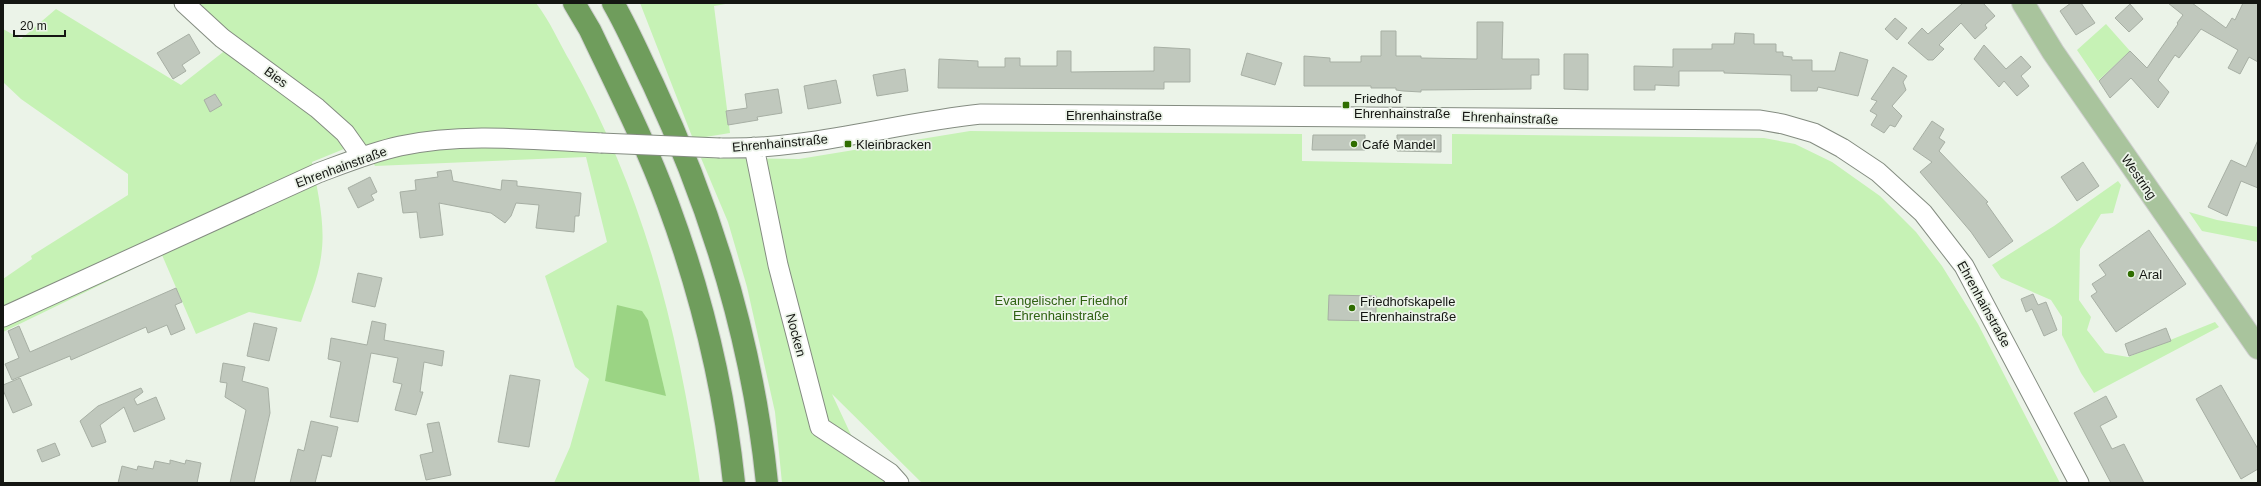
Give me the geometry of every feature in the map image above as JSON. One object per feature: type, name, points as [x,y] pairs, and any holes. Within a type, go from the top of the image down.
[{"type":"highway","points":[[574,3],[593,37],[668,204],[697,294],[715,366],[730,450],[734,483]]},
{"type":"highway","points":[[613,3],[666,112],[698,191],[729,284],[747,357],[762,441],[766,483]]},
{"type":"main road","name":"Westring","points":[[2023,3],[2058,58],[2258,348]]},
{"type":"street","name":"Bies","points":[[184,3],[222,38],[317,108],[345,133],[362,157]]},
{"type":"street","name":"Ehrenhainstraße","points":[[3,317],[318,173],[362,157],[400,146],[449,140],[754,148],[818,142],[930,120],[981,114],[1449,116],[1548,119],[1760,120],[1783,124],[1814,133],[1842,148],[1878,172],[1923,213],[1964,266],[2078,483]]},
{"type":"street","name":"Nocken","points":[[754,148],[778,265],[820,427],[890,472],[899,483]]},
{"type":"green space","points":[[193,3],[536,3],[550,25],[597,113],[639,215],[669,320],[681,373],[700,483],[554,483],[570,447],[589,379],[575,367],[545,276],[607,242],[586,157],[375,166],[361,142],[312,162],[321,209],[323,233],[318,273],[301,322],[249,312],[196,334],[162,255],[3,332],[3,279],[32,259],[31,256],[128,195],[128,174],[21,99],[3,82],[3,29],[21,39],[56,9],[181,85],[227,49]]},
{"type":"green space","points":[[640,3],[731,3],[714,6],[730,133],[693,139]]},
{"type":"green space","points":[[2106,24],[2130,51],[2098,81],[2077,50]]},
{"type":"green space","name":"Evangelischer Friedhof Ehrenhainstraße","points":[[970,131],[1302,134],[1302,161],[1452,164],[1452,134],[1764,138],[1795,144],[1832,162],[1880,196],[1916,232],[1942,266],[1978,324],[2060,483],[922,483],[832,394],[865,465],[888,483],[782,483],[775,412],[747,287],[728,222],[701,158],[799,159]]},
{"type":"green space","points":[[2118,181],[2121,185],[2113,213],[2101,214],[2080,249],[2079,300],[2091,317],[2087,330],[2105,353],[2128,357],[2215,322],[2219,327],[2094,393],[2081,373],[2062,335],[2062,317],[2051,300],[2001,278],[1992,265],[2054,226]]},
{"type":"green space","points":[[2189,212],[2217,220],[2258,227],[2258,242],[2202,231]]},
{"type":"shaded area","points":[[617,305],[642,311],[648,320],[666,396],[605,381]]},
{"type":"building","points":[[1963,3],[1983,3],[1995,16],[1985,25],[1987,28],[1975,39],[1961,23],[1939,45],[1944,49],[1933,60],[1928,60],[1908,43],[1922,28],[1928,34]]},
{"type":"building","points":[[2071,3],[2081,3],[2095,23],[2076,35],[2060,11]]},
{"type":"building","points":[[2168,3],[2192,3],[2226,28],[2232,18],[2235,20],[2243,3],[2258,3],[2258,62],[2249,57],[2240,74],[2228,68],[2238,50],[2201,29],[2179,58],[2175,55],[2158,80],[2169,92],[2158,108],[2131,78],[2110,98],[2099,81],[2130,51],[2147,68],[2178,24],[2177,23],[2183,15]]},
{"type":"building","points":[[2130,4],[2143,19],[2129,32],[2115,18]]},
{"type":"building","points":[[1895,18],[1907,28],[1897,40],[1885,29]]},
{"type":"building","points":[[1477,22],[1503,22],[1502,59],[1539,59],[1539,75],[1531,75],[1531,89],[1421,90],[1421,92],[1396,90],[1396,88],[1371,88],[1371,86],[1304,86],[1304,56],[1330,58],[1330,62],[1361,62],[1361,56],[1381,56],[1381,31],[1396,31],[1396,56],[1477,59]]},
{"type":"building","points":[[1735,33],[1754,34],[1754,44],[1776,44],[1776,52],[1783,52],[1783,56],[1792,57],[1792,60],[1812,60],[1812,71],[1835,71],[1840,52],[1868,60],[1858,96],[1818,87],[1817,91],[1791,91],[1791,75],[1724,73],[1724,71],[1679,71],[1679,86],[1655,85],[1655,90],[1634,90],[1634,66],[1673,67],[1673,49],[1712,49],[1712,44],[1734,44]]},
{"type":"building","points":[[189,34],[200,53],[182,65],[186,71],[173,79],[157,53]]},
{"type":"building","points":[[1984,45],[2006,69],[2021,56],[2031,67],[2021,76],[2029,86],[2017,96],[2004,81],[1999,87],[1974,59]]},
{"type":"building","points":[[1154,47],[1190,49],[1190,82],[1164,82],[1164,89],[938,88],[939,59],[978,61],[978,67],[1005,67],[1005,58],[1020,58],[1020,66],[1057,66],[1057,51],[1071,51],[1071,72],[1154,71]]},
{"type":"building","points":[[1247,53],[1282,63],[1275,85],[1241,75]]},
{"type":"building","points":[[1564,54],[1588,54],[1588,90],[1564,89]]},
{"type":"building","points":[[1893,67],[1907,76],[1903,82],[1906,90],[1892,106],[1902,116],[1895,127],[1890,125],[1884,133],[1871,125],[1877,115],[1870,111],[1877,101],[1871,99]]},
{"type":"building","points":[[905,69],[908,91],[877,96],[873,75]]},
{"type":"building","points":[[836,80],[841,103],[808,109],[804,86]]},
{"type":"building","points":[[778,89],[782,113],[757,117],[758,120],[728,125],[726,111],[747,108],[745,94]]},
{"type":"building","points":[[215,94],[222,105],[210,112],[204,100]]},
{"type":"building","points":[[1932,121],[1944,129],[1939,138],[1945,142],[1939,151],[1988,202],[1986,203],[2013,241],[1989,258],[1971,232],[1920,172],[1932,162],[1913,149]]},
{"type":"building","points":[[1313,135],[1365,135],[1365,150],[1312,150]]},
{"type":"building","points":[[1397,135],[1441,135],[1441,152],[1397,151]]},
{"type":"building","points":[[2258,140],[2258,188],[2241,181],[2227,216],[2208,207],[2231,160],[2246,167]]},
{"type":"building","points":[[2083,162],[2099,186],[2077,201],[2061,177]]},
{"type":"building","points":[[451,170],[453,181],[501,190],[502,180],[517,181],[517,186],[581,193],[579,216],[575,216],[574,232],[536,228],[539,205],[516,203],[511,216],[505,223],[491,213],[439,203],[443,235],[420,238],[417,212],[403,213],[400,192],[416,190],[415,180],[438,177],[437,172]]},
{"type":"building","points":[[370,177],[377,192],[371,195],[374,200],[358,208],[348,188]]},
{"type":"building","points":[[2149,230],[2186,284],[2116,332],[2091,296],[2097,292],[2092,284],[2106,275],[2099,265]]},
{"type":"building","points":[[358,273],[382,278],[375,307],[352,302]]},
{"type":"building","points":[[176,288],[182,302],[175,305],[185,329],[171,335],[167,325],[148,333],[146,327],[71,360],[70,356],[12,380],[5,364],[19,358],[8,331],[19,326],[30,352]]},
{"type":"building","points":[[2033,294],[2038,305],[2046,302],[2057,330],[2044,336],[2032,309],[2026,312],[2021,299]]},
{"type":"building","name":"Friedhofskapelle Ehrenhainstraße","points":[[1329,295],[1376,296],[1376,321],[1328,320]]},
{"type":"building","points":[[372,321],[386,324],[384,340],[444,351],[442,366],[424,362],[420,392],[423,392],[416,415],[395,410],[402,384],[393,382],[398,358],[371,353],[358,422],[330,417],[341,362],[328,359],[331,338],[367,345]]},
{"type":"building","points":[[254,323],[277,328],[269,361],[247,356]]},
{"type":"building","points":[[2166,328],[2171,341],[2129,356],[2125,344]]},
{"type":"building","points":[[223,363],[245,367],[242,381],[268,388],[270,413],[254,483],[230,483],[246,410],[225,397],[227,383],[220,382]]},
{"type":"building","points":[[510,375],[540,380],[529,447],[498,442]]},
{"type":"building","points":[[20,378],[32,405],[13,413],[3,390],[3,385]]},
{"type":"building","points":[[2221,385],[2258,449],[2258,469],[2241,479],[2196,399]]},
{"type":"building","points":[[141,388],[143,392],[134,399],[137,405],[156,397],[165,419],[134,432],[124,407],[100,425],[106,442],[92,447],[80,421],[98,406]]},
{"type":"building","points":[[2106,396],[2117,417],[2100,426],[2112,449],[2124,444],[2144,483],[2111,483],[2074,413]]},
{"type":"building","points":[[311,421],[338,427],[331,457],[322,455],[315,483],[290,483],[298,449],[304,451]]},
{"type":"building","points":[[439,422],[451,475],[426,480],[420,455],[433,452],[427,424]]},
{"type":"building","points":[[55,443],[60,455],[42,462],[37,450]]},
{"type":"building","points":[[170,460],[185,464],[186,460],[201,463],[197,483],[118,483],[122,466],[137,470],[138,466],[153,469],[155,461],[170,464]]},
{"type":"place","name":"Friedhof Ehrenhainstraße","points":[[1346,105]]},
{"type":"place","name":"Kleinbracken","points":[[848,144]]},
{"type":"place","name":"Café Mandel","points":[[1354,144]]},
{"type":"place","name":"Aral","points":[[2131,274]]},
{"type":"place","name":"Friedhofskapelle Ehrenhainstraße","points":[[1352,308]]}]
